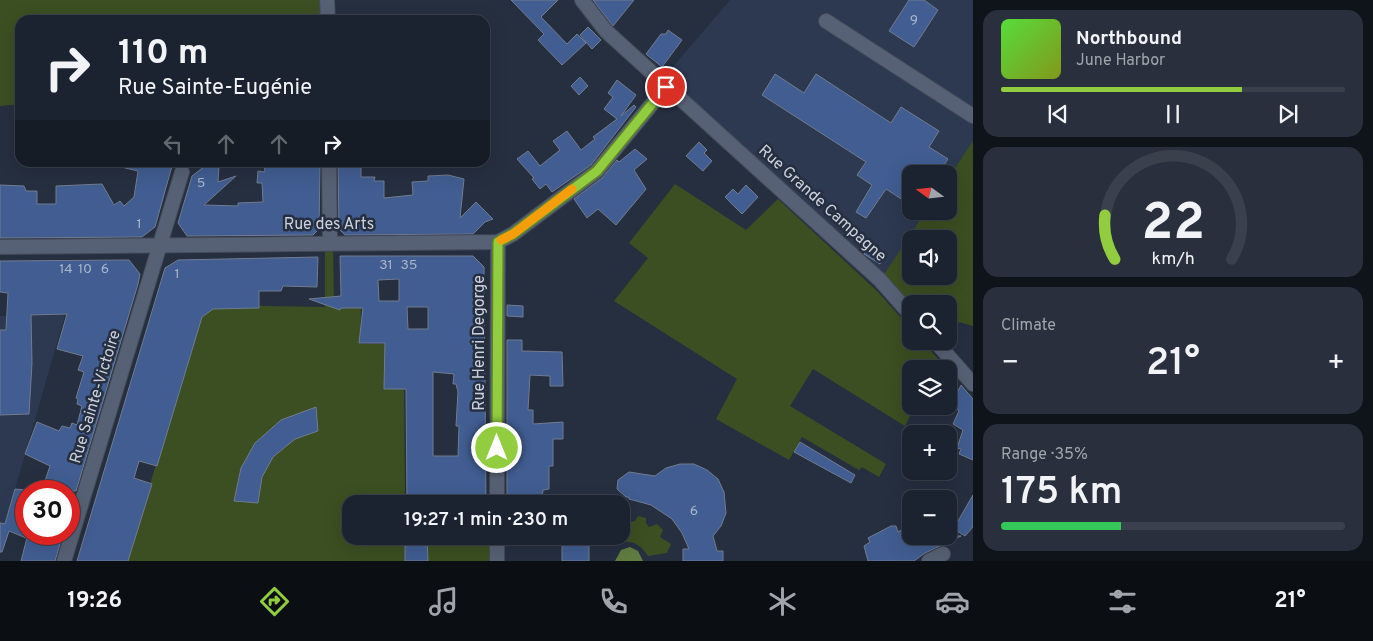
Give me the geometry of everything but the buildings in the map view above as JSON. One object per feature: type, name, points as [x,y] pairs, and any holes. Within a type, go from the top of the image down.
[{"type":"street","points":[[327,0],[328,15]]},
{"type":"street","name":"Rue Grande Campagne","points":[[582,0],[602,28],[880,280],[902,305]]},
{"type":"street","points":[[826,21],[973,116]]},
{"type":"street","points":[[498,242],[513,234],[597,171],[666,87]]},
{"type":"street","points":[[329,167],[330,242]]},
{"type":"street","name":"Rue Sainte-Victoire","points":[[64,561],[182,172]]},
{"type":"street","name":"Rue des Arts","points":[[0,247],[330,242],[498,242]]},
{"type":"street","name":"Rue Henri Degorge","points":[[497,495],[498,242]]},
{"type":"street","points":[[943,350],[973,384]]},
{"type":"street","points":[[497,545],[497,561]]},
{"type":"street","points":[[929,561],[943,554]]},
{"type":"shaded area","points":[[0,0],[327,0],[328,14],[323,15],[15,15],[15,104],[0,106]]},
{"type":"shaded area","points":[[730,0],[973,0],[973,326],[959,322],[957,326],[957,295],[902,296],[666,75]]},
{"type":"shaded area","points":[[973,141],[973,326],[959,322],[957,326],[957,295],[902,295],[902,298],[883,276],[902,247],[902,285],[957,285],[957,230],[913,230],[920,220],[958,220],[957,165]]},
{"type":"shaded area","points":[[675,184],[746,230],[778,199],[878,292],[902,319],[902,350],[930,350],[939,360],[902,360],[902,415],[910,415],[906,425],[813,369],[790,406],[886,464],[879,477],[862,467],[859,470],[802,437],[789,460],[716,419],[737,379],[614,301],[648,258],[629,243]]},
{"type":"shaded area","points":[[325,242],[333,242],[334,308],[361,308],[360,344],[385,344],[385,386],[404,387],[405,495],[342,495],[342,545],[497,545],[497,561],[127,561],[199,321],[212,305],[325,307]]},
{"type":"shaded area","points":[[65,315],[18,480],[15,480],[15,489],[0,541],[0,316]]},
{"type":"shaded area","points":[[638,516],[646,518],[646,523],[649,527],[657,524],[663,530],[660,537],[671,544],[667,553],[648,556],[640,547],[630,542],[630,522],[635,521]]},
{"type":"shaded area","points":[[630,547],[638,551],[643,561],[615,561],[621,550]]},
{"type":"slow traffic","points":[[501,240],[513,234],[572,189]]},
{"type":"route","points":[[497,448],[498,242],[513,234],[597,171],[666,87]]}]
